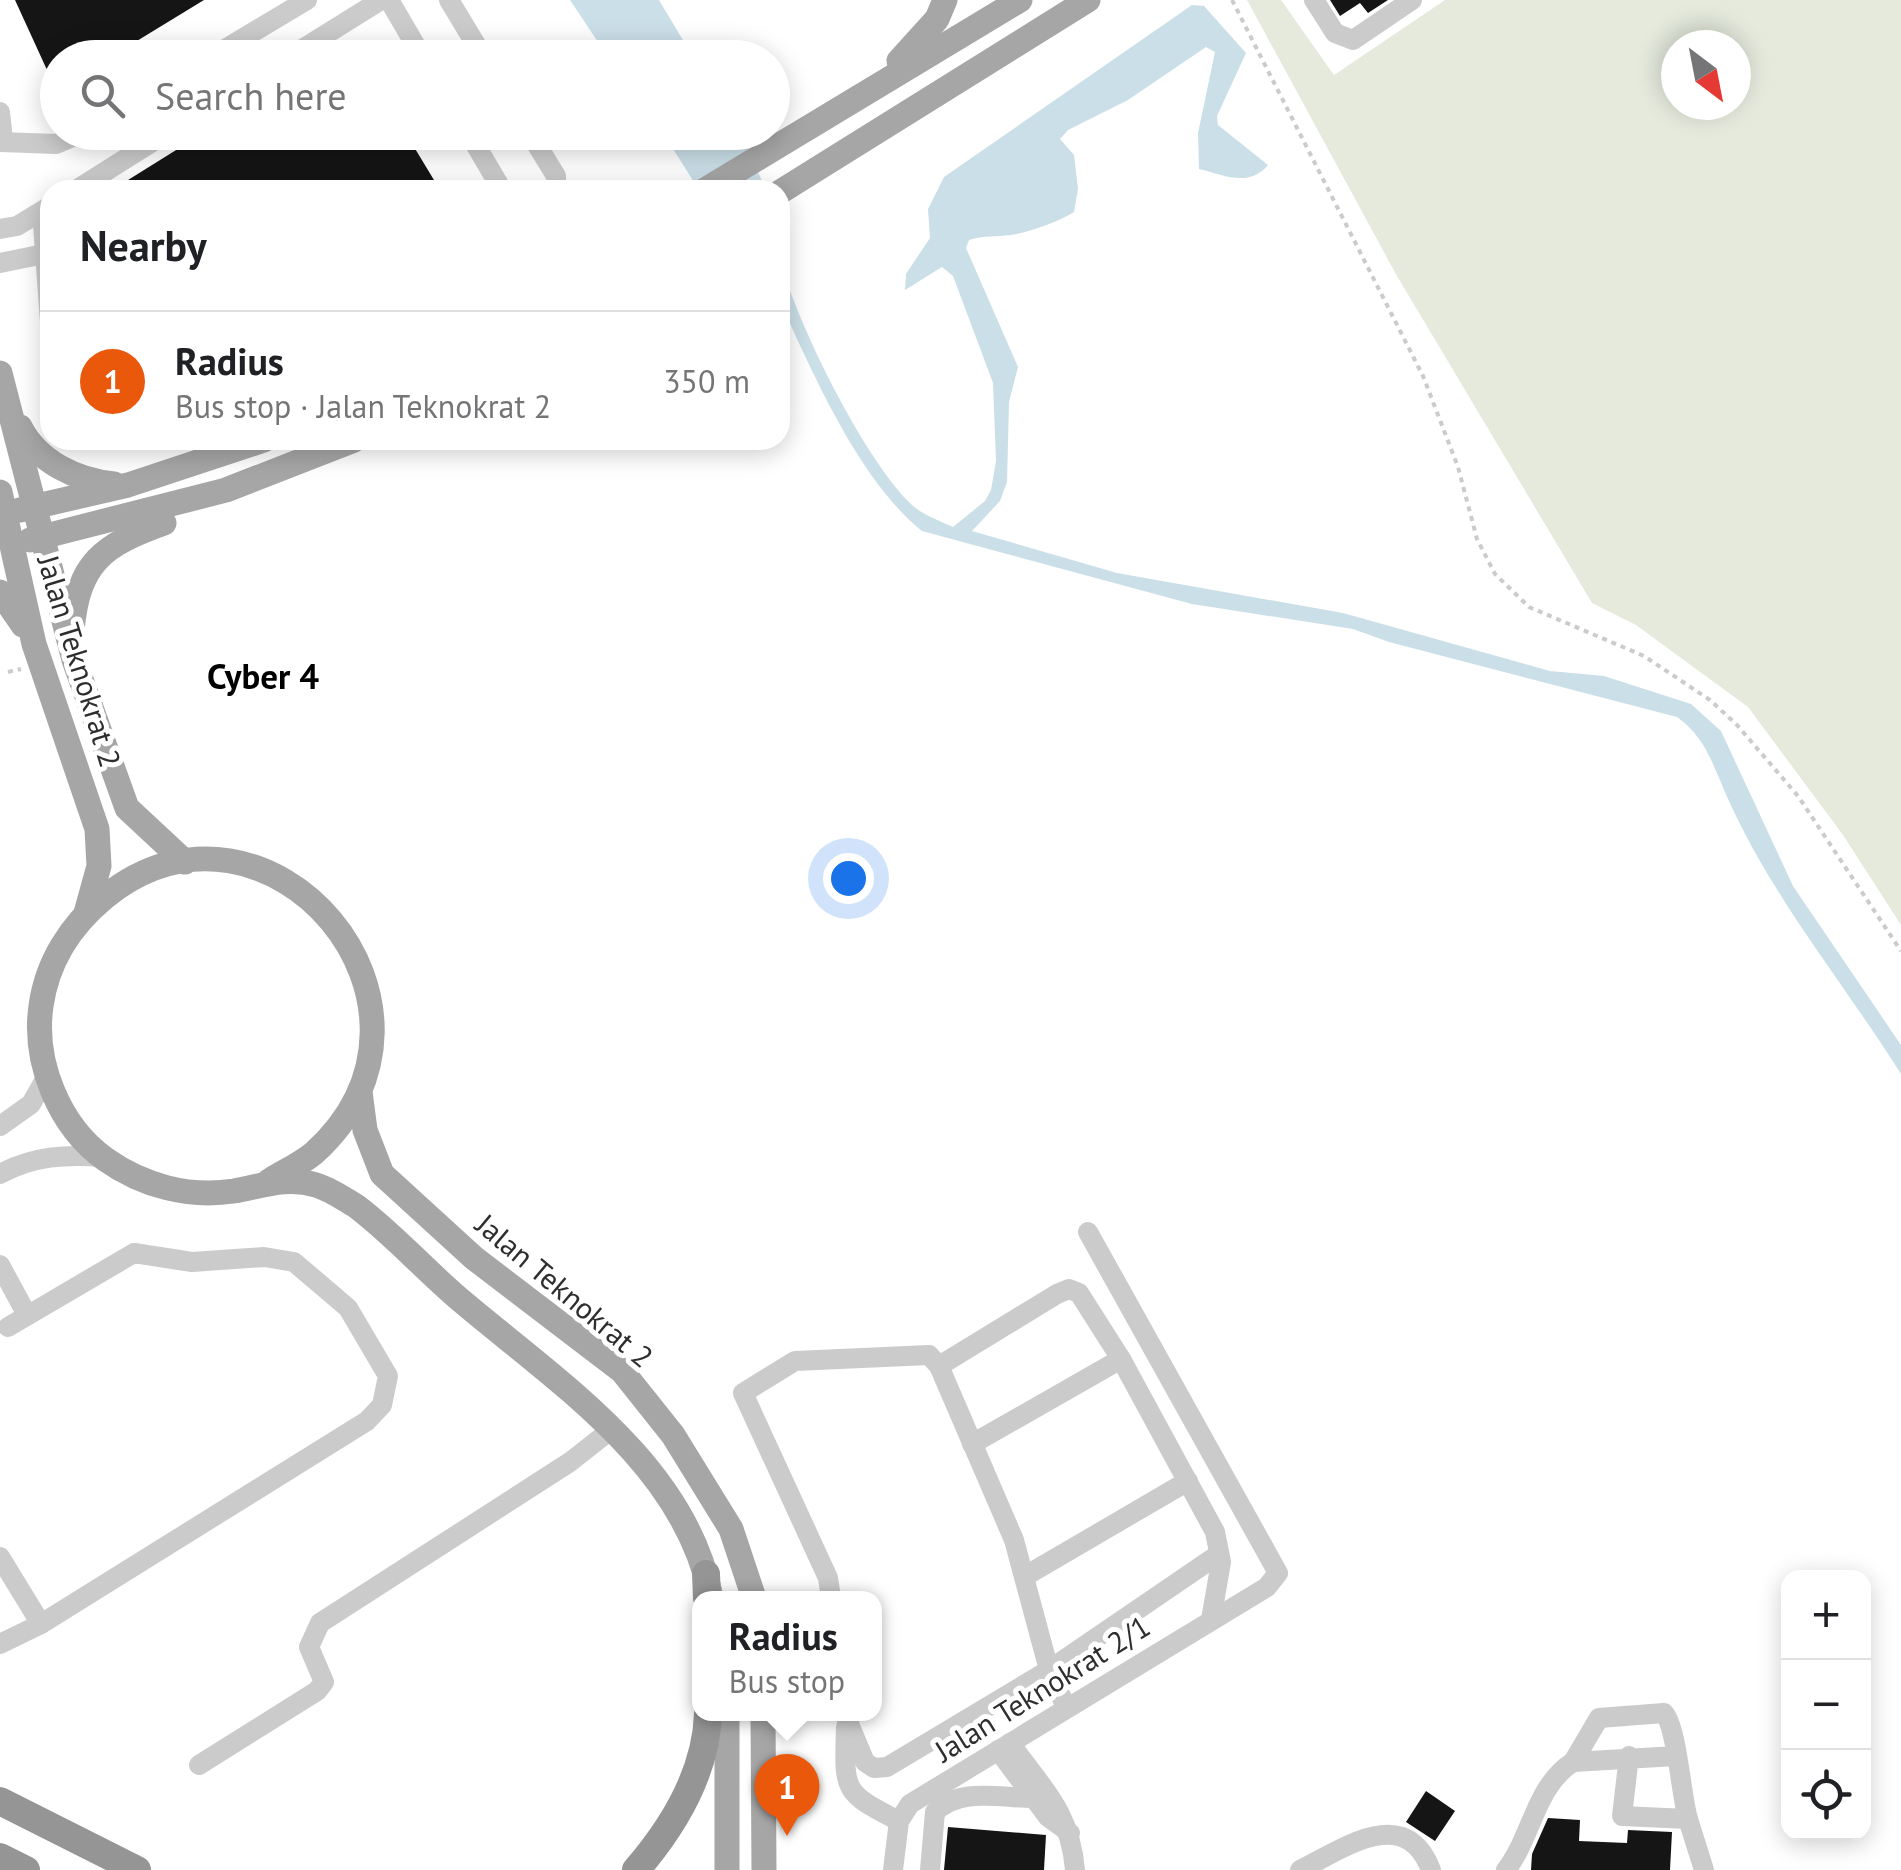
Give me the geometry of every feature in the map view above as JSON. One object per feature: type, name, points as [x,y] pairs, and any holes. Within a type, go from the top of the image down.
[{"type":"highway","points":[[636,1870],[658,1844],[683,1802],[700,1763],[707,1721]]},
{"type":"highway","points":[[0,1800],[159,1870]]},
{"type":"highway","points":[[54,1824],[137,1870]]},
{"type":"highway","points":[[0,1857],[26,1870]]},
{"type":"main road","points":[[839,106],[907,54],[937,19],[944,0]]},
{"type":"main road","points":[[790,136],[1023,0],[1045,29]]},
{"type":"main road","points":[[790,186],[1045,29],[1077,3]]},
{"type":"main road","points":[[720,180],[768,150]]},
{"type":"main road","points":[[0,374],[7,400],[26,439],[56,465],[89,481],[124,486]]},
{"type":"main road","name":"Jalan Teknokrat 2","points":[[7,400],[71,646],[127,808],[185,862]]},
{"type":"main road","points":[[2,506],[35,506],[124,486],[234,450]]},
{"type":"main road","points":[[71,646],[78,596],[92,563],[104,550],[240,485],[329,450]]},
{"type":"main road","points":[[6,545],[240,485]]},
{"type":"main road","name":"Jalan Teknokrat 2","points":[[2,506],[6,545],[37,652],[97,829],[99,866],[86,913]]},
{"type":"main road","points":[[0,592],[37,652]]},
{"type":"main road","points":[[185,862],[229,862],[272,873],[309,895],[340,926],[361,964],[372,1006],[372,1050],[360,1092],[339,1127],[311,1156],[269,1181],[235,1190],[200,1193],[165,1188],[132,1176],[102,1157],[78,1134],[47,1076],[41,1024],[49,972],[64,941],[86,913],[119,886],[156,869],[185,862]]},
{"type":"main road","name":"Jalan Teknokrat 2","points":[[360,1092],[364,1130],[382,1174],[474,1258],[622,1371],[673,1434],[731,1529],[752,1591]]},
{"type":"main road","points":[[269,1181],[315,1185],[356,1206],[612,1429],[676,1509],[708,1590]]},
{"type":"main road","points":[[727,1721],[727,1870]]},
{"type":"main road","points":[[763,1721],[764,1870]]},
{"type":"street","points":[[240,40],[307,0]]},
{"type":"street","points":[[317,40],[380,0]]},
{"type":"street","points":[[389,0],[412,40]]},
{"type":"street","points":[[449,0],[473,40]]},
{"type":"street","points":[[1314,0],[1336,34],[1353,40],[1412,0]]},
{"type":"street","points":[[0,112],[2,141],[40,143]]},
{"type":"street","points":[[92,180],[139,150]]},
{"type":"street","points":[[479,150],[496,180]]},
{"type":"street","points":[[540,150],[556,180]]},
{"type":"street","points":[[0,230],[17,226],[40,212]]},
{"type":"street","points":[[0,263],[40,265]]},
{"type":"street","points":[[0,1126],[31,1104],[47,1076]]},
{"type":"street","points":[[0,1174],[19,1164],[67,1154],[102,1157]]},
{"type":"street","name":"Jalan Teknokrat 2/1","points":[[899,1821],[910,1804],[1267,1587],[1278,1573],[1088,1232]]},
{"type":"street","points":[[0,1644],[41,1624],[367,1421],[382,1406],[388,1376],[348,1308],[294,1262],[264,1257],[192,1262],[134,1253],[8,1326]]},
{"type":"street","points":[[0,1265],[27,1315]]},
{"type":"street","points":[[938,1366],[1069,1290],[1079,1294],[1121,1359],[1215,1532],[1219,1554],[1211,1620]]},
{"type":"street","points":[[830,1591],[828,1578],[743,1393],[795,1361],[807,1358],[925,1354],[938,1366],[1027,1574],[1049,1670],[1066,1707]]},
{"type":"street","points":[[972,1444],[1121,1359]]},
{"type":"street","points":[[200,1765],[317,1691],[324,1682],[309,1647],[320,1622],[570,1462],[612,1429]]},
{"type":"street","points":[[1027,1574],[1188,1481]]},
{"type":"street","points":[[847,1721],[865,1762],[882,1768],[1049,1670],[1219,1554]]},
{"type":"street","points":[[0,1557],[41,1624]]},
{"type":"street","points":[[1573,1762],[1600,1718],[1664,1713],[1669,1717],[1688,1819],[1704,1870]]},
{"type":"street","points":[[846,1721],[848,1787],[856,1799],[899,1821],[893,1870]]},
{"type":"street","points":[[1004,1747],[1032,1798],[1048,1817],[1072,1834]]},
{"type":"street","points":[[1004,1747],[1062,1810],[1072,1834],[1075,1870]]},
{"type":"street","points":[[1628,1756],[1622,1816],[1688,1819]]},
{"type":"street","points":[[1509,1868],[1528,1820],[1563,1768],[1573,1762],[1628,1756],[1676,1756]]},
{"type":"street","points":[[930,1870],[935,1812],[944,1803],[968,1795],[1032,1798]]},
{"type":"street","points":[[1300,1870],[1341,1860],[1366,1835],[1394,1834],[1414,1844],[1431,1870]]},
{"type":"path","points":[[1232,0],[1423,376],[1458,466],[1477,538],[1495,574],[1521,602],[1644,656],[1710,700],[1737,724],[1798,796],[1901,952]]},
{"type":"shaded area","points":[[1247,0],[1281,0],[1334,75],[1445,0],[1901,0],[1901,925],[1843,835],[1748,707],[1636,625],[1592,603],[1397,276]]},
{"type":"water","points":[[570,0],[659,0],[683,40],[597,40]]},
{"type":"water","points":[[1192,5],[1204,6],[1246,53],[1217,116],[1218,125],[1268,165],[1244,178],[1199,169],[1198,133],[1215,52],[1206,47],[1128,100],[1068,130],[1060,139],[1074,155],[1078,189],[1074,212],[1027,232],[969,240],[966,248],[1018,367],[1009,402],[1007,482],[1000,501],[972,531],[1117,573],[1343,613],[1550,671],[1604,676],[1691,704],[1721,731],[1793,886],[1901,1045],[1901,1074],[1767,872],[1703,744],[1677,717],[1389,642],[1353,629],[1192,604],[922,531],[880,487],[844,432],[790,323],[790,291],[834,389],[874,457],[912,505],[953,527],[985,501],[996,461],[993,383],[953,276],[942,267],[905,290],[906,274],[930,238],[928,209],[944,177]]},
{"type":"water","points":[[674,150],[748,150],[762,180],[693,180]]},
{"type":"building","points":[[15,0],[204,0],[138,40],[40,40],[40,55]]},
{"type":"building","points":[[1330,0],[1388,0],[1368,13],[1360,3],[1340,16]]},
{"type":"building","points":[[176,150],[416,150],[434,180],[128,180]]},
{"type":"building","points":[[1426,1791],[1455,1811],[1435,1841],[1406,1822]]},
{"type":"building","points":[[1548,1818],[1580,1820],[1579,1841],[1627,1843],[1628,1830],[1672,1832],[1670,1870],[1531,1870],[1532,1854]]},
{"type":"building","points":[[948,1827],[1046,1835],[1044,1870],[944,1870]]},
{"type":"place","name":"Radius","points":[[787,1836]]},
{"type":"district","name":"Cyber 4","points":[[263,676]]}]
